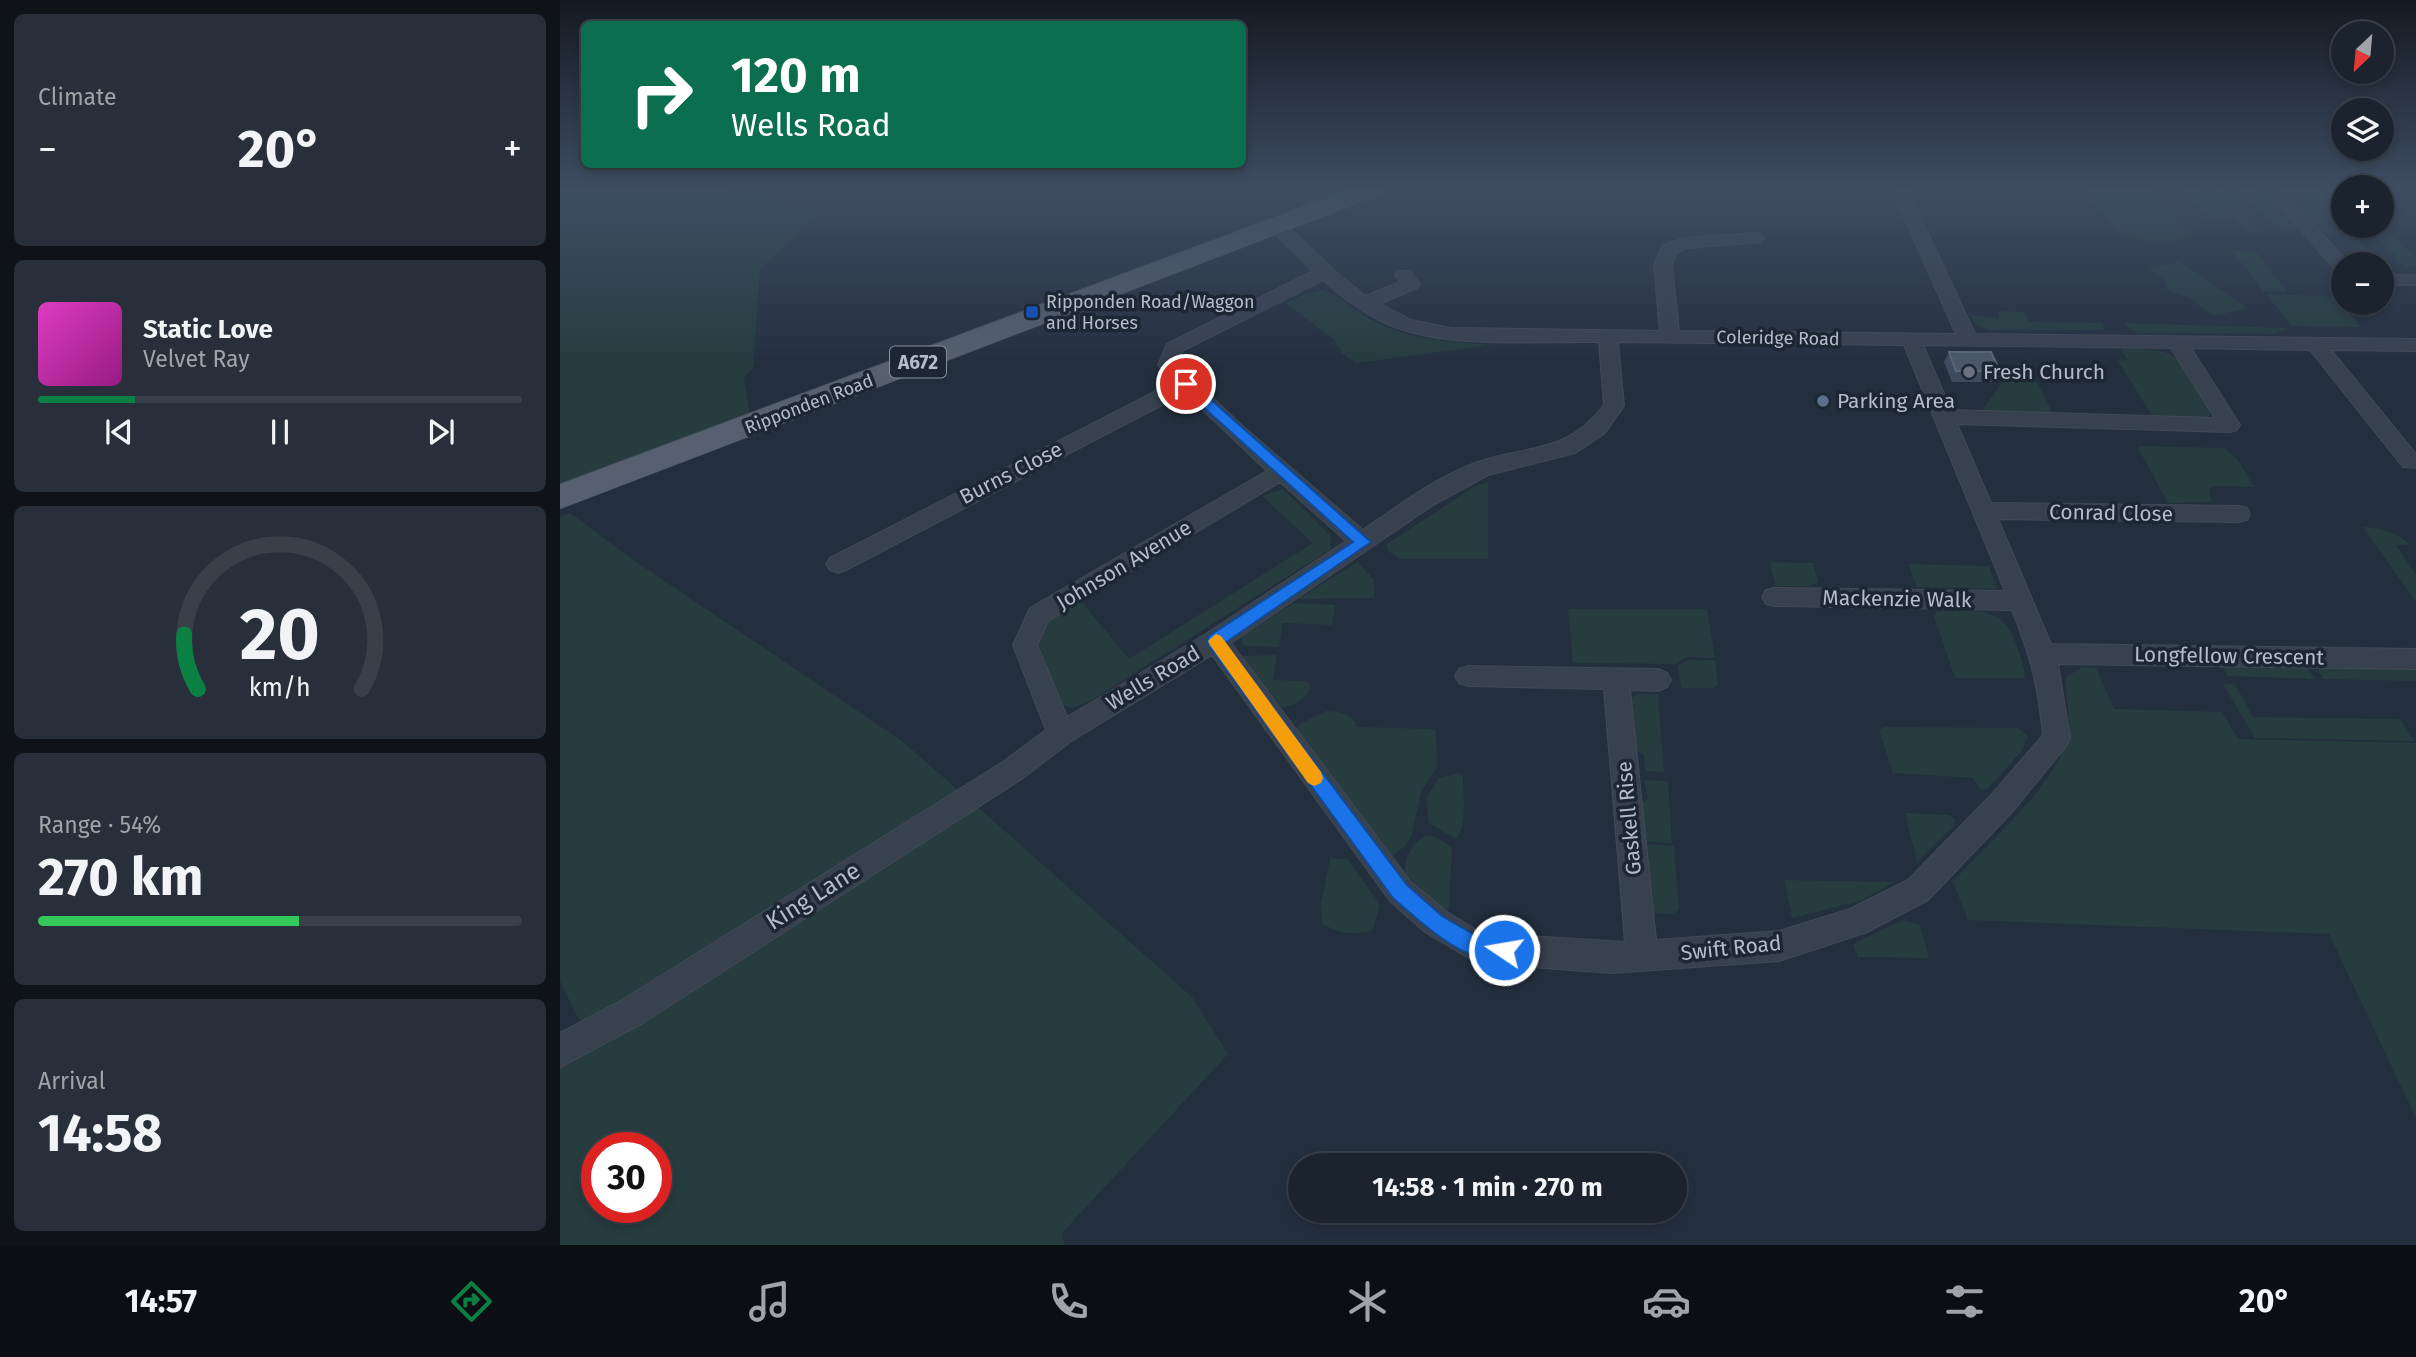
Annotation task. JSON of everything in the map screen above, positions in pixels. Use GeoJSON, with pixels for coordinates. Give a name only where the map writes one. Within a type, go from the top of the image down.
{"type":"FeatureCollection","features":[{"type":"Feature","properties":{"kind":"main road","name":"Ripponden Road"},"geometry":{"type":"LineString","coordinates":[[560,498],[1215,248]]}},
{"type":"Feature","properties":{"kind":"street","name":"Coleridge Road"},"geometry":{"type":"LineString","coordinates":[[1300,248],[1325,272],[1366,303],[1398,322],[1450,334],[2416,345]]}},
{"type":"Feature","properties":{"kind":"street"},"geometry":{"type":"LineString","coordinates":[[1670,337],[1663,266],[1668,250],[1672,248]]}},
{"type":"Feature","properties":{"kind":"street"},"geometry":{"type":"LineString","coordinates":[[1927,248],[1968,339]]}},
{"type":"Feature","properties":{"kind":"street"},"geometry":{"type":"LineString","coordinates":[[1325,272],[1174,348],[1168,365],[1363,542]]}},
{"type":"Feature","properties":{"kind":"street"},"geometry":{"type":"LineString","coordinates":[[1366,303],[1411,284],[1404,275]]}},
{"type":"Feature","properties":{"kind":"street"},"geometry":{"type":"LineString","coordinates":[[2394,280],[2416,280]]}},
{"type":"Feature","properties":{"kind":"street","name":"Wells Road"},"geometry":{"type":"LineString","coordinates":[[1061,734],[1215,641],[1425,499],[1481,469],[1568,448],[1597,429],[1614,406],[1608,336]]}},
{"type":"Feature","properties":{"kind":"street","name":"Swift Road"},"geometry":{"type":"LineString","coordinates":[[1215,641],[1400,891],[1436,922],[1477,948],[1583,957],[1642,956],[1779,946],[1856,922],[1918,890],[2003,802],[2057,738],[2050,681],[2043,654],[1911,340]]}},
{"type":"Feature","properties":{"kind":"street"},"geometry":{"type":"LineString","coordinates":[[1943,417],[2231,425],[2177,342]]}},
{"type":"Feature","properties":{"kind":"street"},"geometry":{"type":"LineString","coordinates":[[2316,344],[2411,462]]}},
{"type":"Feature","properties":{"kind":"street","name":"Burns Close"},"geometry":{"type":"LineString","coordinates":[[838,564],[1186,384]]}},
{"type":"Feature","properties":{"kind":"street","name":"Johnson Avenue"},"geometry":{"type":"LineString","coordinates":[[1061,734],[1025,645],[1039,615],[1283,471]]}},
{"type":"Feature","properties":{"kind":"street","name":"Conrad Close"},"geometry":{"type":"LineString","coordinates":[[1984,511],[2239,514]]}},
{"type":"Feature","properties":{"kind":"street","name":"Mackenzie Walk"},"geometry":{"type":"LineString","coordinates":[[1774,597],[2021,601]]}},
{"type":"Feature","properties":{"kind":"street","name":"Longfellow Crescent"},"geometry":{"type":"LineString","coordinates":[[2043,654],[2416,659]]}},
{"type":"Feature","properties":{"kind":"street"},"geometry":{"type":"LineString","coordinates":[[1468,676],[1658,680]]}},
{"type":"Feature","properties":{"kind":"street","name":"Gaskell Rise"},"geometry":{"type":"LineString","coordinates":[[1616,680],[1642,956]]}},
{"type":"Feature","properties":{"kind":"street","name":"King Lane"},"geometry":{"type":"LineString","coordinates":[[560,1051],[630,1013],[1013,770],[1061,734]]}},
{"type":"Feature","properties":{"kind":"green space"},"geometry":{"type":"Polygon","coordinates":[[[560,248],[782,248],[760,269],[753,368],[744,378],[750,417],[560,491],[560,248]]]}},
{"type":"Feature","properties":{"kind":"green space"},"geometry":{"type":"Polygon","coordinates":[[[2354,248],[2366,248],[2370,252],[2357,252],[2354,248]]]}},
{"type":"Feature","properties":{"kind":"green space"},"geometry":{"type":"Polygon","coordinates":[[[2384,248],[2406,248],[2416,258],[2416,266],[2405,267],[2398,262],[2394,252],[2384,248]]]}},
{"type":"Feature","properties":{"kind":"green space"},"geometry":{"type":"Polygon","coordinates":[[[2232,251],[2255,251],[2288,292],[2264,292],[2232,251]]]}},
{"type":"Feature","properties":{"kind":"green space"},"geometry":{"type":"Polygon","coordinates":[[[2179,261],[2247,308],[2214,316],[2189,298],[2168,290],[2164,279],[2148,269],[2179,261]]]}},
{"type":"Feature","properties":{"kind":"green space"},"geometry":{"type":"Polygon","coordinates":[[[1322,290],[1372,320],[1401,332],[1431,339],[1493,345],[1356,363],[1340,352],[1342,350],[1335,344],[1337,342],[1286,303],[1322,290]]]}},
{"type":"Feature","properties":{"kind":"green space"},"geometry":{"type":"Polygon","coordinates":[[[2266,294],[2331,297],[2331,315],[2351,315],[2361,327],[2292,326],[2266,294]]]}},
{"type":"Feature","properties":{"kind":"green space"},"geometry":{"type":"Polygon","coordinates":[[[1998,311],[2023,312],[2029,322],[2103,323],[2104,330],[1988,330],[1977,325],[1969,315],[1999,318],[1998,311]]]}},
{"type":"Feature","properties":{"kind":"green space"},"geometry":{"type":"Polygon","coordinates":[[[2124,323],[2289,328],[2274,334],[2138,333],[2130,330],[2124,323]]]}},
{"type":"Feature","properties":{"kind":"green space"},"geometry":{"type":"Polygon","coordinates":[[[2120,349],[2156,351],[2176,358],[2191,374],[2211,404],[2209,417],[2153,417],[2118,361],[2128,360],[2120,349]]]}},
{"type":"Feature","properties":{"kind":"green space"},"geometry":{"type":"Polygon","coordinates":[[[2025,359],[2052,412],[2070,413],[2066,418],[1978,416],[2015,365],[2025,359]]]}},
{"type":"Feature","properties":{"kind":"green space"},"geometry":{"type":"Polygon","coordinates":[[[2137,446],[2224,448],[2238,460],[2254,487],[2213,486],[2209,490],[2212,502],[2168,503],[2137,446]]]}},
{"type":"Feature","properties":{"kind":"green space"},"geometry":{"type":"Polygon","coordinates":[[[1488,482],[1488,559],[1400,559],[1388,551],[1387,544],[1474,487],[1488,482]]]}},
{"type":"Feature","properties":{"kind":"green space"},"geometry":{"type":"Polygon","coordinates":[[[1283,489],[1330,535],[1331,549],[1090,701],[1071,708],[1063,705],[1038,650],[1040,633],[1050,620],[1079,599],[1129,659],[1313,543],[1262,496],[1283,489]]]}},
{"type":"Feature","properties":{"kind":"green space"},"geometry":{"type":"Polygon","coordinates":[[[570,513],[629,557],[902,741],[960,792],[584,1030],[560,981],[560,517],[570,513]]]}},
{"type":"Feature","properties":{"kind":"green space"},"geometry":{"type":"Polygon","coordinates":[[[2363,527],[2388,532],[2410,545],[2396,545],[2416,575],[2416,602],[2363,527]]]}},
{"type":"Feature","properties":{"kind":"green space"},"geometry":{"type":"Polygon","coordinates":[[[1358,562],[1374,580],[1374,598],[1298,599],[1358,562]]]}},
{"type":"Feature","properties":{"kind":"green space"},"geometry":{"type":"Polygon","coordinates":[[[1770,562],[1813,563],[1818,582],[1810,586],[1775,586],[1770,562]]]}},
{"type":"Feature","properties":{"kind":"green space"},"geometry":{"type":"Polygon","coordinates":[[[1908,564],[1989,566],[1997,589],[1917,587],[1908,564]]]}},
{"type":"Feature","properties":{"kind":"green space"},"geometry":{"type":"Polygon","coordinates":[[[1293,603],[1335,605],[1332,625],[1283,623],[1279,647],[1246,646],[1242,643],[1242,637],[1293,603]]]}},
{"type":"Feature","properties":{"kind":"green space"},"geometry":{"type":"Polygon","coordinates":[[[1568,609],[1707,609],[1715,658],[1687,657],[1676,664],[1573,663],[1568,609]]]}},
{"type":"Feature","properties":{"kind":"green space"},"geometry":{"type":"Polygon","coordinates":[[[1937,611],[1975,611],[1995,616],[2011,632],[2025,678],[1955,678],[1934,616],[1937,611]]]}},
{"type":"Feature","properties":{"kind":"green space"},"geometry":{"type":"Polygon","coordinates":[[[1277,655],[1273,680],[1307,681],[1311,687],[1299,701],[1282,708],[1241,660],[1243,656],[1277,655]]]}},
{"type":"Feature","properties":{"kind":"green space"},"geometry":{"type":"Polygon","coordinates":[[[1689,660],[1715,660],[1718,685],[1713,688],[1681,688],[1678,666],[1689,660]]]}},
{"type":"Feature","properties":{"kind":"green space"},"geometry":{"type":"Polygon","coordinates":[[[2220,664],[2307,667],[2315,679],[2228,676],[2220,664]]]}},
{"type":"Feature","properties":{"kind":"green space"},"geometry":{"type":"Polygon","coordinates":[[[2316,666],[2416,667],[2416,681],[2323,679],[2316,666]]]}},
{"type":"Feature","properties":{"kind":"green space"},"geometry":{"type":"Polygon","coordinates":[[[2083,667],[2096,668],[2114,709],[2222,712],[2238,739],[2416,743],[2416,1118],[2329,934],[1968,920],[1953,882],[2019,813],[2050,774],[2067,737],[2066,677],[2083,667]]]}},
{"type":"Feature","properties":{"kind":"green space"},"geometry":{"type":"Polygon","coordinates":[[[2223,684],[2235,684],[2253,717],[2400,719],[2414,741],[2255,738],[2223,684]]]}},
{"type":"Feature","properties":{"kind":"green space"},"geometry":{"type":"Polygon","coordinates":[[[1636,694],[1658,694],[1664,772],[1645,771],[1644,755],[1636,749],[1631,700],[1636,694]]]}},
{"type":"Feature","properties":{"kind":"green space"},"geometry":{"type":"Polygon","coordinates":[[[1326,711],[1345,714],[1352,718],[1357,727],[1435,729],[1438,765],[1421,792],[1412,834],[1406,845],[1391,857],[1291,734],[1300,724],[1326,711]]]}},
{"type":"Feature","properties":{"kind":"green space"},"geometry":{"type":"Polygon","coordinates":[[[1884,727],[2018,728],[2028,736],[2021,752],[1988,788],[1981,790],[1973,778],[1893,773],[1879,730],[1884,727]]]}},
{"type":"Feature","properties":{"kind":"green space"},"geometry":{"type":"Polygon","coordinates":[[[1458,773],[1463,775],[1464,808],[1462,826],[1456,839],[1429,823],[1426,799],[1438,779],[1458,773]]]}},
{"type":"Feature","properties":{"kind":"green space"},"geometry":{"type":"Polygon","coordinates":[[[1644,780],[1668,781],[1672,843],[1644,841],[1641,805],[1648,798],[1644,780]]]}},
{"type":"Feature","properties":{"kind":"green space"},"geometry":{"type":"Polygon","coordinates":[[[972,802],[1192,997],[1228,1054],[1061,1234],[1065,1245],[560,1245],[560,1065],[972,802]]]}},
{"type":"Feature","properties":{"kind":"green space"},"geometry":{"type":"Polygon","coordinates":[[[1905,813],[1949,815],[1955,820],[1954,826],[1917,862],[1905,813]]]}},
{"type":"Feature","properties":{"kind":"green space"},"geometry":{"type":"Polygon","coordinates":[[[1426,835],[1452,847],[1449,909],[1433,905],[1420,887],[1405,874],[1410,852],[1426,835]]]}},
{"type":"Feature","properties":{"kind":"green space"},"geometry":{"type":"Polygon","coordinates":[[[1643,844],[1674,846],[1679,909],[1672,914],[1648,913],[1643,844]]]}},
{"type":"Feature","properties":{"kind":"green space"},"geometry":{"type":"Polygon","coordinates":[[[1330,858],[1347,859],[1377,900],[1380,906],[1372,931],[1346,933],[1322,923],[1321,905],[1330,858]]]}},
{"type":"Feature","properties":{"kind":"green space"},"geometry":{"type":"Polygon","coordinates":[[[1784,880],[1895,882],[1860,901],[1792,918],[1784,880]]]}},
{"type":"Feature","properties":{"kind":"green space"},"geometry":{"type":"Polygon","coordinates":[[[1903,920],[1920,925],[1929,958],[1858,957],[1853,944],[1903,920]]]}},
{"type":"Feature","properties":{"kind":"building"},"geometry":{"type":"Polygon","coordinates":[[[1949,352],[1991,352],[2000,371],[1956,371],[1949,352]]]}},
{"type":"Feature","properties":{"kind":"slow traffic"},"geometry":{"type":"LineString","coordinates":[[1216,641],[1314,778]]}},
{"type":"Feature","properties":{"kind":"place","name":"Ripponden Road/Waggon and Horses"},"geometry":{"type":"Point","coordinates":[1032,312]}},
{"type":"Feature","properties":{"kind":"place","name":"Fresh Church"},"geometry":{"type":"Point","coordinates":[1969,372]}},
{"type":"Feature","properties":{"kind":"place","name":"Parking Area"},"geometry":{"type":"Point","coordinates":[1823,401]}},
{"type":"Feature","properties":{"kind":"route"},"geometry":{"type":"LineString","coordinates":[[1186,384],[1363,542],[1215,641],[1275,726],[1400,891],[1416,908],[1477,948],[1504,950]]}}]}
